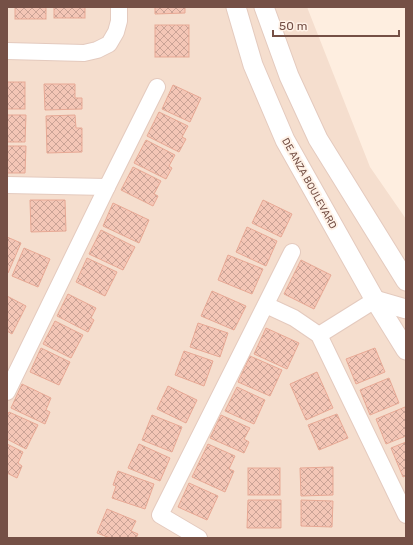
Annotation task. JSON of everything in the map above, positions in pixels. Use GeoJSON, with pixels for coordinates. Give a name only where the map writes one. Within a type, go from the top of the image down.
{"type":"FeatureCollection","features":[{"type":"Feature","properties":{"kind":"street"},"geometry":{"type":"LineString","coordinates":[[7,51],[84,53],[97,50],[109,44],[116,32],[119,21],[119,7]]}},
{"type":"Feature","properties":{"kind":"street","name":"DE ANZA BOULEVARD"},"geometry":{"type":"LineString","coordinates":[[236,7],[253,65],[285,140],[375,300],[406,350]]}},
{"type":"Feature","properties":{"kind":"street"},"geometry":{"type":"LineString","coordinates":[[264,7],[289,76],[318,139],[406,281]]}},
{"type":"Feature","properties":{"kind":"street"},"geometry":{"type":"LineString","coordinates":[[7,392],[157,87]]}},
{"type":"Feature","properties":{"kind":"street"},"geometry":{"type":"LineString","coordinates":[[7,185],[107,187]]}},
{"type":"Feature","properties":{"kind":"street"},"geometry":{"type":"LineString","coordinates":[[199,538],[160,516],[292,252]]}},
{"type":"Feature","properties":{"kind":"street"},"geometry":{"type":"LineString","coordinates":[[319,336],[375,300],[406,309]]}},
{"type":"Feature","properties":{"kind":"street"},"geometry":{"type":"LineString","coordinates":[[266,305],[294,318],[319,336],[406,515]]}},
{"type":"Feature","properties":{"kind":"shaded area"},"geometry":{"type":"Polygon","coordinates":[[[7,7],[307,7],[370,167],[406,219],[406,538],[7,538],[7,7]]]}},
{"type":"Feature","properties":{"kind":"building"},"geometry":{"type":"Polygon","coordinates":[[[15,7],[46,7],[46,19],[15,19],[15,7]]]}},
{"type":"Feature","properties":{"kind":"building"},"geometry":{"type":"Polygon","coordinates":[[[54,7],[85,7],[85,18],[54,18],[54,7]]]}},
{"type":"Feature","properties":{"kind":"building"},"geometry":{"type":"Polygon","coordinates":[[[155,7],[185,7],[185,13],[155,14],[155,7]]]}},
{"type":"Feature","properties":{"kind":"building"},"geometry":{"type":"Polygon","coordinates":[[[155,25],[189,25],[189,57],[155,57],[155,25]]]}},
{"type":"Feature","properties":{"kind":"building"},"geometry":{"type":"Polygon","coordinates":[[[7,82],[25,82],[25,109],[7,109],[7,82]]]}},
{"type":"Feature","properties":{"kind":"building"},"geometry":{"type":"Polygon","coordinates":[[[44,84],[75,84],[75,98],[82,98],[82,109],[45,110],[44,84]]]}},
{"type":"Feature","properties":{"kind":"building"},"geometry":{"type":"Polygon","coordinates":[[[173,85],[201,98],[190,122],[162,109],[173,85]]]}},
{"type":"Feature","properties":{"kind":"building"},"geometry":{"type":"Polygon","coordinates":[[[159,112],[188,126],[182,137],[186,139],[179,152],[147,136],[159,112]]]}},
{"type":"Feature","properties":{"kind":"building"},"geometry":{"type":"Polygon","coordinates":[[[7,115],[26,115],[25,142],[7,142],[7,115]]]}},
{"type":"Feature","properties":{"kind":"building"},"geometry":{"type":"Polygon","coordinates":[[[75,115],[76,128],[82,128],[82,152],[47,153],[46,116],[75,115]]]}},
{"type":"Feature","properties":{"kind":"building"},"geometry":{"type":"Polygon","coordinates":[[[146,140],[175,155],[169,166],[172,168],[166,179],[134,163],[146,140]]]}},
{"type":"Feature","properties":{"kind":"building"},"geometry":{"type":"Polygon","coordinates":[[[7,146],[26,146],[25,173],[7,173],[7,146]]]}},
{"type":"Feature","properties":{"kind":"building"},"geometry":{"type":"Polygon","coordinates":[[[133,167],[161,181],[154,194],[158,196],[153,206],[121,190],[133,167]]]}},
{"type":"Feature","properties":{"kind":"building"},"geometry":{"type":"Polygon","coordinates":[[[30,200],[65,200],[66,231],[31,232],[30,200]]]}},
{"type":"Feature","properties":{"kind":"building"},"geometry":{"type":"Polygon","coordinates":[[[263,200],[292,214],[281,237],[252,223],[263,200]]]}},
{"type":"Feature","properties":{"kind":"building"},"geometry":{"type":"Polygon","coordinates":[[[113,203],[149,220],[139,243],[103,226],[113,203]]]}},
{"type":"Feature","properties":{"kind":"building"},"geometry":{"type":"Polygon","coordinates":[[[247,227],[277,241],[266,266],[236,252],[247,227]]]}},
{"type":"Feature","properties":{"kind":"building"},"geometry":{"type":"Polygon","coordinates":[[[101,230],[135,247],[123,270],[89,254],[101,230]]]}},
{"type":"Feature","properties":{"kind":"building"},"geometry":{"type":"Polygon","coordinates":[[[7,237],[21,243],[8,273],[7,272],[7,237]]]}},
{"type":"Feature","properties":{"kind":"building"},"geometry":{"type":"Polygon","coordinates":[[[24,248],[50,259],[38,287],[12,276],[24,248]]]}},
{"type":"Feature","properties":{"kind":"building"},"geometry":{"type":"Polygon","coordinates":[[[228,255],[263,269],[252,294],[218,280],[228,255]]]}},
{"type":"Feature","properties":{"kind":"building"},"geometry":{"type":"Polygon","coordinates":[[[87,258],[117,272],[105,296],[76,282],[87,258]]]}},
{"type":"Feature","properties":{"kind":"building"},"geometry":{"type":"Polygon","coordinates":[[[301,260],[331,275],[314,309],[284,294],[301,260]]]}},
{"type":"Feature","properties":{"kind":"building"},"geometry":{"type":"Polygon","coordinates":[[[212,291],[246,306],[234,330],[201,316],[212,291]]]}},
{"type":"Feature","properties":{"kind":"building"},"geometry":{"type":"Polygon","coordinates":[[[68,294],[96,308],[91,318],[94,320],[88,332],[57,316],[68,294]]]}},
{"type":"Feature","properties":{"kind":"building"},"geometry":{"type":"Polygon","coordinates":[[[7,296],[26,306],[12,334],[7,331],[7,296]]]}},
{"type":"Feature","properties":{"kind":"building"},"geometry":{"type":"Polygon","coordinates":[[[55,321],[83,335],[71,358],[43,344],[55,321]]]}},
{"type":"Feature","properties":{"kind":"building"},"geometry":{"type":"Polygon","coordinates":[[[198,323],[228,333],[220,357],[190,347],[198,323]]]}},
{"type":"Feature","properties":{"kind":"building"},"geometry":{"type":"Polygon","coordinates":[[[266,328],[299,343],[287,369],[254,354],[266,328]]]}},
{"type":"Feature","properties":{"kind":"building"},"geometry":{"type":"Polygon","coordinates":[[[41,348],[70,362],[59,385],[30,372],[41,348]]]}},
{"type":"Feature","properties":{"kind":"building"},"geometry":{"type":"Polygon","coordinates":[[[375,348],[385,372],[356,384],[346,359],[375,348]]]}},
{"type":"Feature","properties":{"kind":"building"},"geometry":{"type":"Polygon","coordinates":[[[184,351],[213,361],[204,386],[175,375],[184,351]]]}},
{"type":"Feature","properties":{"kind":"building"},"geometry":{"type":"Polygon","coordinates":[[[250,356],[282,370],[270,396],[238,382],[250,356]]]}},
{"type":"Feature","properties":{"kind":"building"},"geometry":{"type":"Polygon","coordinates":[[[317,372],[333,408],[306,420],[290,384],[317,372]]]}},
{"type":"Feature","properties":{"kind":"building"},"geometry":{"type":"Polygon","coordinates":[[[389,378],[399,403],[370,415],[360,390],[389,378]]]}},
{"type":"Feature","properties":{"kind":"building"},"geometry":{"type":"Polygon","coordinates":[[[22,384],[51,398],[46,410],[50,412],[45,424],[11,408],[22,384]]]}},
{"type":"Feature","properties":{"kind":"building"},"geometry":{"type":"Polygon","coordinates":[[[168,386],[197,400],[186,423],[157,409],[168,386]]]}},
{"type":"Feature","properties":{"kind":"building"},"geometry":{"type":"Polygon","coordinates":[[[237,387],[265,400],[254,424],[225,411],[237,387]]]}},
{"type":"Feature","properties":{"kind":"building"},"geometry":{"type":"Polygon","coordinates":[[[405,407],[406,436],[386,444],[376,419],[405,407]]]}},
{"type":"Feature","properties":{"kind":"building"},"geometry":{"type":"Polygon","coordinates":[[[9,412],[38,425],[26,449],[7,439],[7,416],[9,412]]]}},
{"type":"Feature","properties":{"kind":"building"},"geometry":{"type":"Polygon","coordinates":[[[337,414],[348,438],[319,450],[308,425],[337,414]]]}},
{"type":"Feature","properties":{"kind":"building"},"geometry":{"type":"Polygon","coordinates":[[[152,415],[182,427],[172,452],[142,440],[152,415]]]}},
{"type":"Feature","properties":{"kind":"building"},"geometry":{"type":"Polygon","coordinates":[[[221,415],[250,428],[244,439],[249,442],[244,453],[210,438],[221,415]]]}},
{"type":"Feature","properties":{"kind":"building"},"geometry":{"type":"Polygon","coordinates":[[[406,442],[406,476],[403,477],[391,448],[406,442]]]}},
{"type":"Feature","properties":{"kind":"building"},"geometry":{"type":"Polygon","coordinates":[[[7,444],[23,452],[18,463],[22,466],[17,478],[7,473],[7,444]]]}},
{"type":"Feature","properties":{"kind":"building"},"geometry":{"type":"Polygon","coordinates":[[[139,444],[170,458],[160,481],[128,468],[139,444]]]}},
{"type":"Feature","properties":{"kind":"building"},"geometry":{"type":"Polygon","coordinates":[[[208,444],[235,456],[229,469],[234,471],[225,492],[192,477],[208,444]]]}},
{"type":"Feature","properties":{"kind":"building"},"geometry":{"type":"Polygon","coordinates":[[[333,467],[333,495],[301,496],[300,468],[333,467]]]}},
{"type":"Feature","properties":{"kind":"building"},"geometry":{"type":"Polygon","coordinates":[[[248,468],[280,468],[280,495],[248,495],[248,468]]]}},
{"type":"Feature","properties":{"kind":"building"},"geometry":{"type":"Polygon","coordinates":[[[118,471],[154,484],[145,509],[112,498],[116,486],[113,485],[118,471]]]}},
{"type":"Feature","properties":{"kind":"building"},"geometry":{"type":"Polygon","coordinates":[[[189,483],[218,496],[207,520],[178,507],[189,483]]]}},
{"type":"Feature","properties":{"kind":"building"},"geometry":{"type":"Polygon","coordinates":[[[248,500],[281,500],[281,528],[247,528],[248,500]]]}},
{"type":"Feature","properties":{"kind":"building"},"geometry":{"type":"Polygon","coordinates":[[[301,500],[333,501],[332,527],[301,526],[301,500]]]}},
{"type":"Feature","properties":{"kind":"building"},"geometry":{"type":"Polygon","coordinates":[[[107,509],[136,521],[131,531],[138,534],[136,538],[110,538],[97,533],[107,509]]]}}]}
